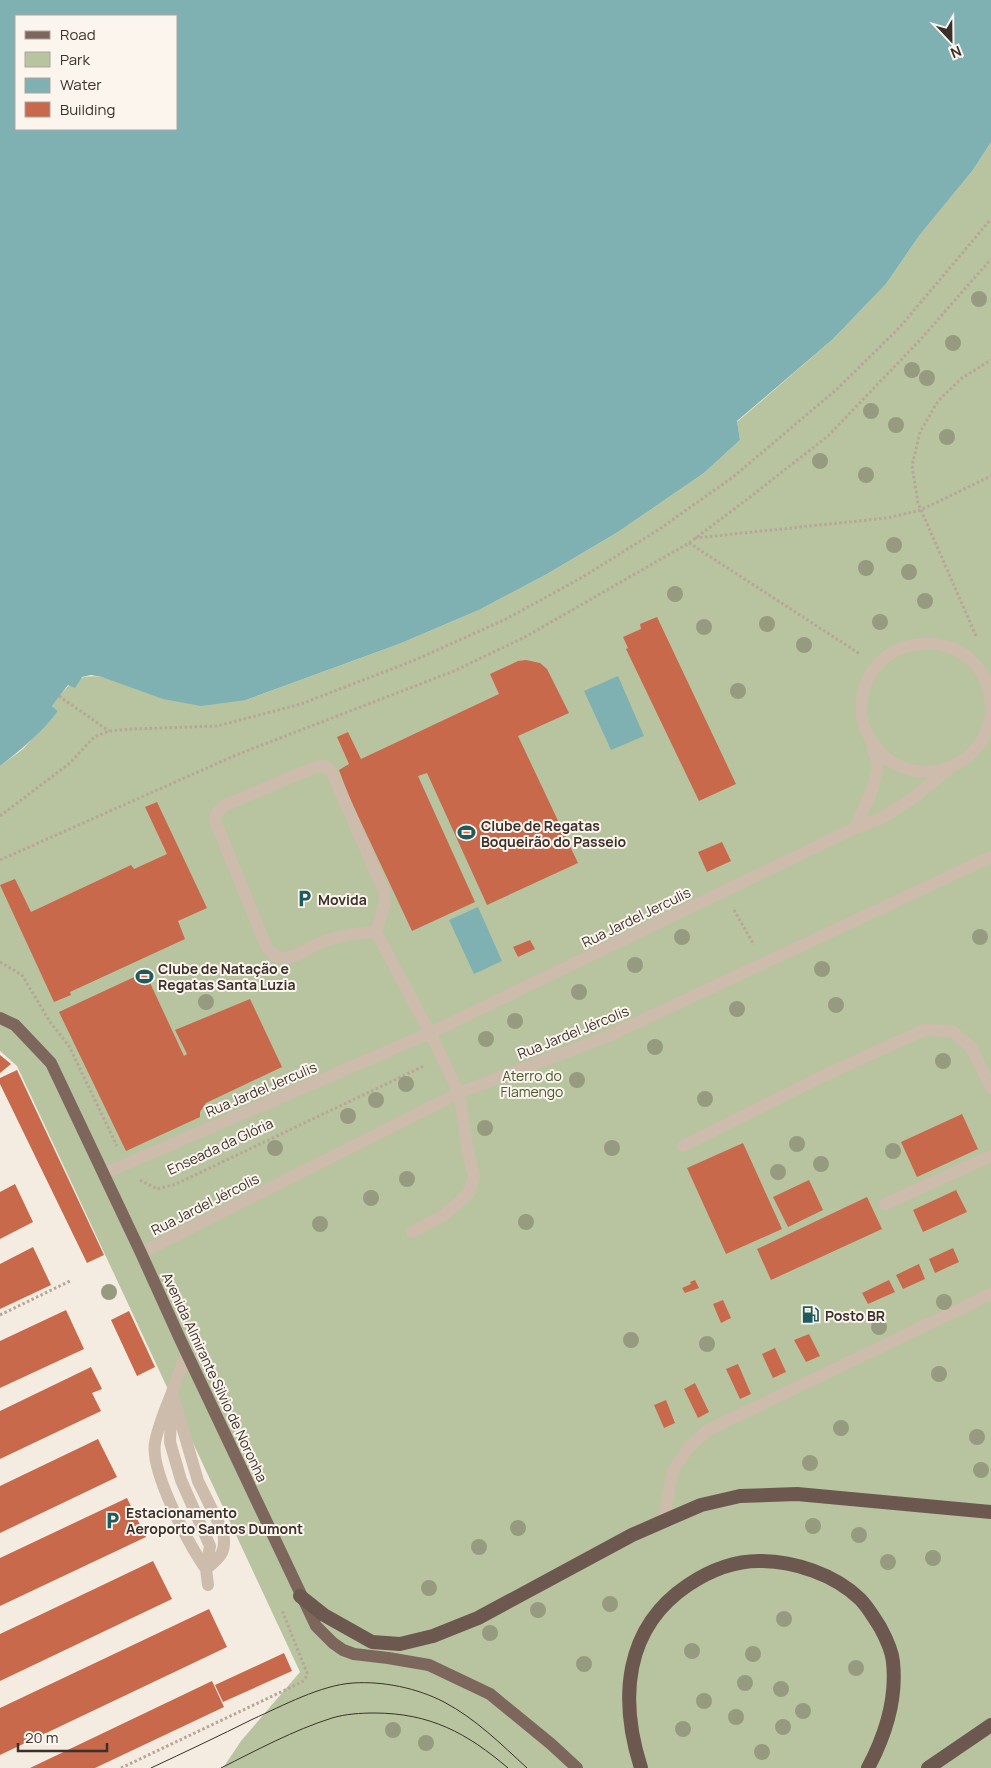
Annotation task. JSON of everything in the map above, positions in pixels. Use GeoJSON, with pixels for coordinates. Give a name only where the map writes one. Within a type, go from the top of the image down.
{"type":"FeatureCollection","features":[{"type":"Feature","properties":{"kind":"highway"},"geometry":{"type":"LineString","coordinates":[[300,1596],[324,1615],[372,1642],[400,1644],[433,1636],[478,1618],[632,1535],[664,1521],[701,1505],[740,1496],[796,1494],[991,1512]]}},
{"type":"Feature","properties":{"kind":"highway"},"geometry":{"type":"LineString","coordinates":[[641,1768],[632,1729],[628,1693],[634,1658],[641,1637],[652,1617],[669,1599],[698,1578],[737,1563],[758,1561],[779,1562],[799,1566],[831,1579],[860,1599],[886,1638],[893,1660],[891,1706],[878,1750],[868,1768]]}},
{"type":"Feature","properties":{"kind":"highway"},"geometry":{"type":"LineString","coordinates":[[928,1768],[991,1725]]}},
{"type":"Feature","properties":{"kind":"main road","name":"Avenida Almirante Silvio de Noronha"},"geometry":{"type":"LineString","coordinates":[[0,1018],[15,1025],[51,1063],[141,1253],[186,1354],[316,1626],[343,1650],[354,1654],[429,1665],[490,1694],[577,1768]]}},
{"type":"Feature","properties":{"kind":"lane"},"geometry":{"type":"LineString","coordinates":[[855,828],[874,786],[877,761],[862,717],[862,699],[867,681],[877,665],[894,652],[913,644],[934,643],[955,649],[972,661],[984,678],[991,697],[991,709]]}},
{"type":"Feature","properties":{"kind":"lane"},"geometry":{"type":"LineString","coordinates":[[868,735],[878,751],[893,764],[912,771],[931,772],[950,768],[966,759],[978,747],[987,731],[991,715]]}},
{"type":"Feature","properties":{"kind":"lane"},"geometry":{"type":"LineString","coordinates":[[376,932],[345,935],[322,942],[292,957],[282,958],[275,956],[267,948],[215,821],[216,814],[226,805],[316,767],[325,766],[332,772],[383,889],[385,903],[376,932],[430,1033],[459,1093],[468,1152],[474,1176],[469,1193],[444,1215],[412,1232]]}},
{"type":"Feature","properties":{"kind":"lane","name":"Rua Jardel Jerculis"},"geometry":{"type":"LineString","coordinates":[[103,1174],[430,1033],[855,828],[882,818],[910,800],[950,768]]}},
{"type":"Feature","properties":{"kind":"lane","name":"Rua Jardel Jércolis"},"geometry":{"type":"LineString","coordinates":[[141,1253],[459,1093],[606,1037],[991,857]]}},
{"type":"Feature","properties":{"kind":"lane"},"geometry":{"type":"LineString","coordinates":[[683,1146],[819,1078],[924,1030],[952,1031],[971,1047],[991,1088]]}},
{"type":"Feature","properties":{"kind":"lane"},"geometry":{"type":"LineString","coordinates":[[885,1204],[991,1156]]}},
{"type":"Feature","properties":{"kind":"lane"},"geometry":{"type":"LineString","coordinates":[[664,1521],[672,1473],[688,1448],[708,1430],[991,1294]]}},
{"type":"Feature","properties":{"kind":"lane"},"geometry":{"type":"LineString","coordinates":[[186,1354],[155,1443],[154,1454],[160,1477],[182,1528],[194,1552],[206,1569],[208,1585]]}},
{"type":"Feature","properties":{"kind":"lane"},"geometry":{"type":"LineString","coordinates":[[172,1392],[198,1481],[223,1532],[225,1542],[223,1551],[217,1560],[206,1569]]}},
{"type":"Feature","properties":{"kind":"path"},"geometry":{"type":"LineString","coordinates":[[0,816],[70,763],[94,737],[109,731],[217,726],[301,704],[414,660],[506,619],[581,578],[658,530],[733,477],[830,394],[899,328],[991,219]]}},
{"type":"Feature","properties":{"kind":"path"},"geometry":{"type":"LineString","coordinates":[[0,860],[236,755],[454,671],[525,637],[688,543],[828,436],[920,340],[991,259]]}},
{"type":"Feature","properties":{"kind":"path"},"geometry":{"type":"LineString","coordinates":[[976,637],[921,510],[912,466],[920,432],[938,401],[962,378],[991,360]]}},
{"type":"Feature","properties":{"kind":"path"},"geometry":{"type":"LineString","coordinates":[[694,538],[887,518],[921,510],[991,476]]}},
{"type":"Feature","properties":{"kind":"path"},"geometry":{"type":"LineString","coordinates":[[688,543],[877,665]]}},
{"type":"Feature","properties":{"kind":"path"},"geometry":{"type":"LineString","coordinates":[[60,696],[109,731]]}},
{"type":"Feature","properties":{"kind":"path"},"geometry":{"type":"LineString","coordinates":[[724,892],[764,963]]}},
{"type":"Feature","properties":{"kind":"path","name":"Enseada da Glória"},"geometry":{"type":"LineString","coordinates":[[0,962],[22,975],[50,1022],[70,1046],[126,1164],[141,1183],[158,1189],[176,1184],[441,1058]]}},
{"type":"Feature","properties":{"kind":"path"},"geometry":{"type":"LineString","coordinates":[[0,1315],[72,1280]]}},
{"type":"Feature","properties":{"kind":"path"},"geometry":{"type":"LineString","coordinates":[[121,1768],[302,1682],[307,1673],[281,1608],[300,1596]]}},
{"type":"Feature","properties":{"kind":"green space","name":"Aterro do Flamengo"},"geometry":{"type":"Polygon","coordinates":[[[991,142],[991,1768],[223,1768],[241,1741],[300,1672],[17,1066],[0,1051],[0,766],[23,749],[58,711],[52,706],[67,687],[78,679],[92,676],[102,677],[246,700],[399,644],[479,610],[547,574],[618,532],[704,473],[740,440],[737,422],[833,339],[886,284],[919,236],[973,170],[991,142]]]}},
{"type":"Feature","properties":{"kind":"water"},"geometry":{"type":"Polygon","coordinates":[[[0,0],[991,0],[991,142],[973,170],[919,236],[886,284],[833,339],[737,421],[740,440],[704,473],[618,532],[547,574],[479,610],[399,644],[246,700],[201,706],[163,699],[102,677],[91,675],[82,677],[75,688],[68,685],[52,706],[58,711],[24,747],[0,766],[0,0]]]}},
{"type":"Feature","properties":{"kind":"water"},"geometry":{"type":"Polygon","coordinates":[[[618,676],[644,736],[611,750],[584,691],[618,676]]]}},
{"type":"Feature","properties":{"kind":"water"},"geometry":{"type":"Polygon","coordinates":[[[478,907],[502,961],[474,974],[449,920],[478,907]]]}},
{"type":"Feature","properties":{"kind":"building"},"geometry":{"type":"Polygon","coordinates":[[[657,617],[736,784],[699,801],[626,649],[628,648],[623,637],[641,629],[640,624],[657,617]]]}},
{"type":"Feature","properties":{"kind":"building","name":"Clube de Regatas Boqueirão do Passeio"},"geometry":{"type":"Polygon","coordinates":[[[526,660],[540,663],[547,669],[569,713],[518,736],[578,863],[487,905],[427,773],[418,776],[475,902],[412,931],[350,799],[339,770],[349,764],[337,737],[348,732],[361,759],[499,694],[490,674],[518,661],[526,660]]]}},
{"type":"Feature","properties":{"kind":"building"},"geometry":{"type":"Polygon","coordinates":[[[157,802],[207,908],[178,921],[185,939],[70,992],[71,995],[54,1002],[0,885],[15,879],[31,912],[131,865],[134,869],[167,854],[145,807],[157,802]]]}},
{"type":"Feature","properties":{"kind":"building"},"geometry":{"type":"Polygon","coordinates":[[[722,842],[731,861],[707,872],[698,852],[722,842]]]}},
{"type":"Feature","properties":{"kind":"building"},"geometry":{"type":"Polygon","coordinates":[[[530,940],[535,949],[518,957],[513,947],[530,940]]]}},
{"type":"Feature","properties":{"kind":"building"},"geometry":{"type":"Polygon","coordinates":[[[145,972],[184,1056],[187,1054],[175,1030],[250,999],[282,1067],[206,1103],[200,1112],[200,1117],[126,1151],[59,1012],[145,972]]]}},
{"type":"Feature","properties":{"kind":"building"},"geometry":{"type":"Polygon","coordinates":[[[0,1055],[11,1064],[0,1073],[0,1055]]]}},
{"type":"Feature","properties":{"kind":"building"},"geometry":{"type":"Polygon","coordinates":[[[17,1070],[104,1255],[87,1263],[0,1084],[0,1078],[17,1070]]]}},
{"type":"Feature","properties":{"kind":"building"},"geometry":{"type":"Polygon","coordinates":[[[962,1114],[978,1149],[917,1177],[901,1142],[962,1114]]]}},
{"type":"Feature","properties":{"kind":"building"},"geometry":{"type":"Polygon","coordinates":[[[743,1143],[782,1229],[726,1254],[687,1168],[743,1143]]]}},
{"type":"Feature","properties":{"kind":"building"},"geometry":{"type":"Polygon","coordinates":[[[809,1180],[823,1210],[788,1227],[773,1197],[809,1180]]]}},
{"type":"Feature","properties":{"kind":"building"},"geometry":{"type":"Polygon","coordinates":[[[15,1184],[33,1222],[0,1239],[0,1192],[15,1184]]]}},
{"type":"Feature","properties":{"kind":"building"},"geometry":{"type":"Polygon","coordinates":[[[956,1190],[967,1212],[923,1232],[913,1210],[956,1190]]]}},
{"type":"Feature","properties":{"kind":"building"},"geometry":{"type":"Polygon","coordinates":[[[867,1197],[882,1229],[771,1280],[757,1249],[867,1197]]]}},
{"type":"Feature","properties":{"kind":"building"},"geometry":{"type":"Polygon","coordinates":[[[33,1247],[51,1285],[0,1309],[0,1264],[33,1247]]]}},
{"type":"Feature","properties":{"kind":"building"},"geometry":{"type":"Polygon","coordinates":[[[953,1248],[959,1262],[935,1273],[929,1259],[953,1248]]]}},
{"type":"Feature","properties":{"kind":"building"},"geometry":{"type":"Polygon","coordinates":[[[919,1264],[925,1279],[903,1289],[896,1275],[919,1264]]]}},
{"type":"Feature","properties":{"kind":"building"},"geometry":{"type":"Polygon","coordinates":[[[695,1280],[699,1288],[685,1293],[682,1288],[695,1280]]]}},
{"type":"Feature","properties":{"kind":"building"},"geometry":{"type":"Polygon","coordinates":[[[889,1280],[895,1292],[868,1304],[862,1293],[889,1280]]]}},
{"type":"Feature","properties":{"kind":"building"},"geometry":{"type":"Polygon","coordinates":[[[723,1300],[731,1318],[721,1323],[713,1304],[723,1300]]]}},
{"type":"Feature","properties":{"kind":"building"},"geometry":{"type":"Polygon","coordinates":[[[66,1310],[84,1349],[0,1388],[0,1341],[66,1310]]]}},
{"type":"Feature","properties":{"kind":"building"},"geometry":{"type":"Polygon","coordinates":[[[129,1311],[155,1367],[137,1376],[111,1320],[129,1311]]]}},
{"type":"Feature","properties":{"kind":"building"},"geometry":{"type":"Polygon","coordinates":[[[809,1334],[820,1356],[806,1362],[794,1340],[809,1334]]]}},
{"type":"Feature","properties":{"kind":"building"},"geometry":{"type":"Polygon","coordinates":[[[775,1348],[786,1372],[773,1378],[762,1354],[775,1348]]]}},
{"type":"Feature","properties":{"kind":"building"},"geometry":{"type":"Polygon","coordinates":[[[738,1364],[751,1394],[740,1399],[726,1369],[738,1364]]]}},
{"type":"Feature","properties":{"kind":"building"},"geometry":{"type":"Polygon","coordinates":[[[91,1367],[102,1389],[92,1393],[101,1411],[0,1459],[0,1411],[91,1367]]]}},
{"type":"Feature","properties":{"kind":"building"},"geometry":{"type":"Polygon","coordinates":[[[695,1383],[709,1412],[698,1418],[684,1389],[695,1383]]]}},
{"type":"Feature","properties":{"kind":"building"},"geometry":{"type":"Polygon","coordinates":[[[666,1400],[675,1423],[664,1428],[654,1405],[666,1400]]]}},
{"type":"Feature","properties":{"kind":"building"},"geometry":{"type":"Polygon","coordinates":[[[98,1439],[117,1477],[0,1533],[0,1486],[98,1439]]]}},
{"type":"Feature","properties":{"kind":"building"},"geometry":{"type":"Polygon","coordinates":[[[127,1498],[146,1537],[0,1606],[0,1558],[127,1498]]]}},
{"type":"Feature","properties":{"kind":"building"},"geometry":{"type":"Polygon","coordinates":[[[153,1561],[172,1599],[0,1681],[0,1634],[153,1561]]]}},
{"type":"Feature","properties":{"kind":"building"},"geometry":{"type":"Polygon","coordinates":[[[209,1609],[227,1647],[0,1755],[0,1708],[209,1609]]]}},
{"type":"Feature","properties":{"kind":"building"},"geometry":{"type":"Polygon","coordinates":[[[284,1653],[292,1671],[223,1702],[215,1685],[284,1653]]]}},
{"type":"Feature","properties":{"kind":"building"},"geometry":{"type":"Polygon","coordinates":[[[212,1681],[224,1707],[95,1768],[30,1768],[212,1681]]]}},
{"type":"Feature","properties":{"kind":"tram line"},"geometry":{"type":"LineString","coordinates":[[151,1768],[302,1697],[328,1688],[353,1683],[400,1686],[434,1697],[456,1709],[477,1724],[527,1768]]}},
{"type":"Feature","properties":{"kind":"tram line"},"geometry":{"type":"LineString","coordinates":[[221,1768],[304,1728],[332,1718],[374,1713],[413,1717],[447,1727],[478,1745],[508,1768]]}},
{"type":"Feature","properties":{"kind":"place","name":"Clube de Regatas Boqueirão do Passeio"},"geometry":{"type":"Point","coordinates":[467,833]}},
{"type":"Feature","properties":{"kind":"place","name":"Movida"},"geometry":{"type":"Point","coordinates":[304,899]}},
{"type":"Feature","properties":{"kind":"place","name":"Clube de Natação e Regatas Santa Luzia"},"geometry":{"type":"Point","coordinates":[144,976]}},
{"type":"Feature","properties":{"kind":"place","name":"Posto BR"},"geometry":{"type":"Point","coordinates":[811,1315]}},
{"type":"Feature","properties":{"kind":"place","name":"Estacionamento Aeroporto Santos Dumont"},"geometry":{"type":"Point","coordinates":[112,1520]}}]}
